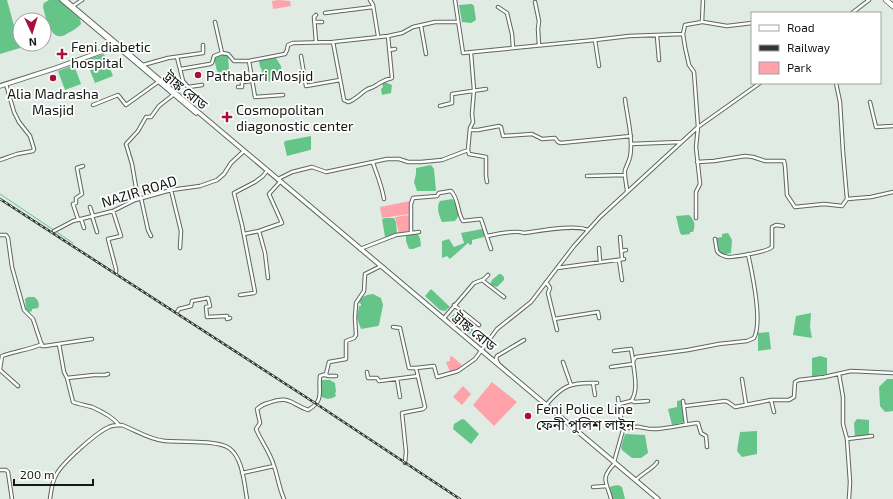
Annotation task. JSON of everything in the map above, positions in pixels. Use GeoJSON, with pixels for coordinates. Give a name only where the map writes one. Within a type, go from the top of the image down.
{"type":"FeatureCollection","features":[{"type":"Feature","properties":{"kind":"highway"},"geometry":{"type":"LineString","coordinates":[[886,0],[893,6]]}},
{"type":"Feature","properties":{"kind":"main road","name":"ট্রাঙ্ক রোড"},"geometry":{"type":"LineString","coordinates":[[62,0],[167,86],[658,499]]}},
{"type":"Feature","properties":{"kind":"main road","name":"ট্রাঙ্ক রোড"},"geometry":{"type":"LineString","coordinates":[[66,0],[173,95],[243,151],[266,172],[278,180]]}},
{"type":"Feature","properties":{"kind":"main road"},"geometry":{"type":"LineString","coordinates":[[0,86],[118,46]]}},
{"type":"Feature","properties":{"kind":"street"},"geometry":{"type":"LineString","coordinates":[[73,6],[82,0]]}},
{"type":"Feature","properties":{"kind":"street"},"geometry":{"type":"LineString","coordinates":[[370,0],[373,7],[378,36]]}},
{"type":"Feature","properties":{"kind":"street"},"geometry":{"type":"LineString","coordinates":[[455,0],[462,52],[471,53],[629,36],[684,34]]}},
{"type":"Feature","properties":{"kind":"street"},"geometry":{"type":"LineString","coordinates":[[703,22],[704,0]]}},
{"type":"Feature","properties":{"kind":"street"},"geometry":{"type":"LineString","coordinates":[[853,12],[868,0]]}},
{"type":"Feature","properties":{"kind":"street"},"geometry":{"type":"LineString","coordinates":[[535,2],[539,21],[539,45]]}},
{"type":"Feature","properties":{"kind":"street"},"geometry":{"type":"LineString","coordinates":[[325,13],[373,7]]}},
{"type":"Feature","properties":{"kind":"street"},"geometry":{"type":"LineString","coordinates":[[498,7],[507,13],[512,34],[513,48]]}},
{"type":"Feature","properties":{"kind":"street"},"geometry":{"type":"LineString","coordinates":[[316,16],[314,17],[316,42]]}},
{"type":"Feature","properties":{"kind":"street"},"geometry":{"type":"LineString","coordinates":[[215,22],[222,53]]}},
{"type":"Feature","properties":{"kind":"street"},"geometry":{"type":"LineString","coordinates":[[315,22],[322,22]]}},
{"type":"Feature","properties":{"kind":"street"},"geometry":{"type":"LineString","coordinates":[[181,69],[210,64],[212,63],[214,56],[222,53],[228,54],[234,61],[248,61],[285,54],[288,44],[333,42],[388,36],[402,33],[413,27],[435,22],[458,22]]}},
{"type":"Feature","properties":{"kind":"street"},"geometry":{"type":"LineString","coordinates":[[696,218],[696,191],[700,184],[696,147],[698,127],[694,72],[689,64],[684,34],[685,25],[703,22],[727,26],[751,23]]}},
{"type":"Feature","properties":{"kind":"street"},"geometry":{"type":"LineString","coordinates":[[421,26],[426,54]]}},
{"type":"Feature","properties":{"kind":"street"},"geometry":{"type":"LineString","coordinates":[[333,42],[344,100],[348,102],[381,81],[391,78],[388,36]]}},
{"type":"Feature","properties":{"kind":"street"},"geometry":{"type":"LineString","coordinates":[[657,36],[659,60]]}},
{"type":"Feature","properties":{"kind":"street"},"geometry":{"type":"LineString","coordinates":[[595,40],[599,66]]}},
{"type":"Feature","properties":{"kind":"street"},"geometry":{"type":"LineString","coordinates":[[143,66],[153,62],[204,53],[203,45]]}},
{"type":"Feature","properties":{"kind":"street"},"geometry":{"type":"LineString","coordinates":[[389,50],[395,48]]}},
{"type":"Feature","properties":{"kind":"street"},"geometry":{"type":"LineString","coordinates":[[471,53],[474,90],[472,114],[473,122],[470,130],[468,150],[470,154],[486,157],[487,182]]}},
{"type":"Feature","properties":{"kind":"street"},"geometry":{"type":"LineString","coordinates":[[301,56],[306,86],[340,80]]}},
{"type":"Feature","properties":{"kind":"street"},"geometry":{"type":"LineString","coordinates":[[177,57],[183,81],[188,87],[202,85]]}},
{"type":"Feature","properties":{"kind":"street"},"geometry":{"type":"LineString","coordinates":[[248,61],[255,97],[284,95]]}},
{"type":"Feature","properties":{"kind":"street"},"geometry":{"type":"LineString","coordinates":[[167,86],[183,81]]}},
{"type":"Feature","properties":{"kind":"street"},"geometry":{"type":"LineString","coordinates":[[238,87],[242,87],[242,82],[252,81]]}},
{"type":"Feature","properties":{"kind":"street"},"geometry":{"type":"LineString","coordinates":[[93,105],[118,96],[126,105],[158,82]]}},
{"type":"Feature","properties":{"kind":"street"},"geometry":{"type":"LineString","coordinates":[[0,160],[17,154],[33,151],[34,149],[30,136],[19,122],[14,112],[6,84]]}},
{"type":"Feature","properties":{"kind":"street"},"geometry":{"type":"LineString","coordinates":[[393,327],[400,328],[409,368],[434,366],[436,376],[438,377],[464,368],[482,351],[497,328],[531,302],[588,230],[627,192],[698,127],[759,84]]}},
{"type":"Feature","properties":{"kind":"street"},"geometry":{"type":"LineString","coordinates":[[697,162],[745,156],[765,161],[784,161],[786,166],[787,195],[795,207],[824,204],[839,206],[844,204],[847,199],[840,102],[836,84]]}},
{"type":"Feature","properties":{"kind":"street"},"geometry":{"type":"LineString","coordinates":[[440,106],[452,103],[452,94],[486,88]]}},
{"type":"Feature","properties":{"kind":"street"},"geometry":{"type":"LineString","coordinates":[[151,236],[148,230],[126,144],[138,131],[146,117],[151,117],[159,106],[173,95]]}},
{"type":"Feature","properties":{"kind":"street"},"geometry":{"type":"LineString","coordinates":[[624,99],[631,136],[631,156],[625,175],[627,192]]}},
{"type":"Feature","properties":{"kind":"street"},"geometry":{"type":"LineString","coordinates":[[870,102],[874,124],[876,126],[893,126]]}},
{"type":"Feature","properties":{"kind":"street"},"geometry":{"type":"LineString","coordinates":[[470,130],[499,126],[503,136],[532,134],[537,138],[542,139],[556,138],[558,142],[561,143],[631,136]]}},
{"type":"Feature","properties":{"kind":"street"},"geometry":{"type":"LineString","coordinates":[[631,144],[681,142]]}},
{"type":"Feature","properties":{"kind":"street"},"geometry":{"type":"LineString","coordinates":[[244,234],[259,231],[282,223],[270,194],[278,180],[292,172],[312,167],[326,172],[399,158],[414,163],[442,160],[468,150]]}},
{"type":"Feature","properties":{"kind":"street","name":"NAZIR ROAD"},"geometry":{"type":"LineString","coordinates":[[54,231],[66,223],[113,211],[140,198],[170,190],[200,186],[221,178],[231,163],[243,151]]}},
{"type":"Feature","properties":{"kind":"street"},"geometry":{"type":"LineString","coordinates":[[373,163],[381,184],[384,199]]}},
{"type":"Feature","properties":{"kind":"street"},"geometry":{"type":"LineString","coordinates":[[83,166],[77,168],[82,194],[76,198],[76,203],[73,204],[78,219],[81,219],[84,228]]}},
{"type":"Feature","properties":{"kind":"street"},"geometry":{"type":"LineString","coordinates":[[240,295],[255,292],[244,234],[234,193],[255,182],[266,172]]}},
{"type":"Feature","properties":{"kind":"street"},"geometry":{"type":"LineString","coordinates":[[587,176],[625,175]]}},
{"type":"Feature","properties":{"kind":"street"},"geometry":{"type":"LineString","coordinates":[[170,190],[181,230],[180,248]]}},
{"type":"Feature","properties":{"kind":"street"},"geometry":{"type":"LineString","coordinates":[[411,232],[412,200],[418,197],[437,196],[439,193],[451,192],[456,198],[462,219],[467,221],[481,219],[491,249]]}},
{"type":"Feature","properties":{"kind":"street"},"geometry":{"type":"LineString","coordinates":[[847,199],[871,197],[893,192]]}},
{"type":"Feature","properties":{"kind":"street"},"geometry":{"type":"LineString","coordinates":[[90,207],[98,232]]}},
{"type":"Feature","properties":{"kind":"street"},"geometry":{"type":"LineString","coordinates":[[113,211],[121,236],[108,239],[116,272]]}},
{"type":"Feature","properties":{"kind":"street"},"geometry":{"type":"LineString","coordinates":[[715,239],[716,251],[720,255],[729,257],[748,254],[771,249],[772,227],[776,225],[783,226]]}},
{"type":"Feature","properties":{"kind":"street"},"geometry":{"type":"LineString","coordinates":[[487,236],[504,233],[524,233],[570,228],[584,228],[588,230]]}},
{"type":"Feature","properties":{"kind":"street"},"geometry":{"type":"LineString","coordinates":[[259,231],[265,253],[268,278]]}},
{"type":"Feature","properties":{"kind":"street"},"geometry":{"type":"LineString","coordinates":[[360,249],[396,235],[419,232]]}},
{"type":"Feature","properties":{"kind":"street"},"geometry":{"type":"LineString","coordinates":[[0,236],[6,235],[8,238],[12,267],[24,310],[31,315],[42,344]]}},
{"type":"Feature","properties":{"kind":"street"},"geometry":{"type":"LineString","coordinates":[[620,237],[622,280]]}},
{"type":"Feature","properties":{"kind":"street"},"geometry":{"type":"LineString","coordinates":[[599,248],[600,262]]}},
{"type":"Feature","properties":{"kind":"street"},"geometry":{"type":"LineString","coordinates":[[621,251],[626,250]]}},
{"type":"Feature","properties":{"kind":"street"},"geometry":{"type":"LineString","coordinates":[[633,363],[636,357],[688,350],[754,338],[757,325],[756,305],[754,281],[748,254]]}},
{"type":"Feature","properties":{"kind":"street"},"geometry":{"type":"LineString","coordinates":[[557,268],[621,259]]}},
{"type":"Feature","properties":{"kind":"street"},"geometry":{"type":"LineString","coordinates":[[284,499],[279,488],[274,466],[256,429],[260,423],[257,409],[262,405],[281,399],[288,400],[309,410],[321,395],[319,378],[327,371],[329,362],[346,359],[346,341],[355,337],[357,332],[355,311],[358,299],[364,291],[365,274],[381,266]]}},
{"type":"Feature","properties":{"kind":"street"},"geometry":{"type":"LineString","coordinates":[[443,319],[474,283],[478,280],[483,280],[488,275]]}},
{"type":"Feature","properties":{"kind":"street"},"geometry":{"type":"LineString","coordinates":[[483,280],[504,298]]}},
{"type":"Feature","properties":{"kind":"street"},"geometry":{"type":"LineString","coordinates":[[546,282],[550,288],[548,293],[557,330]]}},
{"type":"Feature","properties":{"kind":"street"},"geometry":{"type":"LineString","coordinates":[[177,312],[178,309],[191,306],[192,301],[208,298],[210,306],[206,307],[207,317],[227,316],[227,319],[230,318]]}},
{"type":"Feature","properties":{"kind":"street"},"geometry":{"type":"LineString","coordinates":[[454,305],[479,325]]}},
{"type":"Feature","properties":{"kind":"street"},"geometry":{"type":"LineString","coordinates":[[554,319],[598,312],[599,318]]}},
{"type":"Feature","properties":{"kind":"street"},"geometry":{"type":"LineString","coordinates":[[18,386],[0,370],[2,356],[42,344],[44,346],[92,339]]}},
{"type":"Feature","properties":{"kind":"street"},"geometry":{"type":"LineString","coordinates":[[498,365],[496,359],[497,356],[524,340]]}},
{"type":"Feature","properties":{"kind":"street"},"geometry":{"type":"LineString","coordinates":[[59,344],[64,372],[73,402],[102,412],[120,425],[164,441],[191,441],[217,444],[229,448],[236,457],[242,473],[247,499]]}},
{"type":"Feature","properties":{"kind":"street"},"geometry":{"type":"LineString","coordinates":[[614,350],[631,349],[635,389],[632,400]]}},
{"type":"Feature","properties":{"kind":"street"},"geometry":{"type":"LineString","coordinates":[[563,362],[570,385]]}},
{"type":"Feature","properties":{"kind":"street"},"geometry":{"type":"LineString","coordinates":[[611,367],[633,363]]}},
{"type":"Feature","properties":{"kind":"street"},"geometry":{"type":"LineString","coordinates":[[405,463],[406,452],[402,413],[423,409],[425,407],[416,368]]}},
{"type":"Feature","properties":{"kind":"street"},"geometry":{"type":"LineString","coordinates":[[684,406],[725,401],[735,407],[771,400],[789,400],[793,398],[795,382],[799,380],[824,377],[851,371],[893,373]]}},
{"type":"Feature","properties":{"kind":"street"},"geometry":{"type":"LineString","coordinates":[[366,372],[368,378],[377,378],[378,381],[418,376]]}},
{"type":"Feature","properties":{"kind":"street"},"geometry":{"type":"LineString","coordinates":[[67,378],[108,374]]}},
{"type":"Feature","properties":{"kind":"street"},"geometry":{"type":"LineString","coordinates":[[839,374],[843,396],[843,424],[847,439],[850,482],[849,499]]}},
{"type":"Feature","properties":{"kind":"street"},"geometry":{"type":"LineString","coordinates":[[324,375],[336,376]]}},
{"type":"Feature","properties":{"kind":"street"},"geometry":{"type":"LineString","coordinates":[[397,379],[400,397]]}},
{"type":"Feature","properties":{"kind":"street"},"geometry":{"type":"LineString","coordinates":[[742,379],[746,404]]}},
{"type":"Feature","properties":{"kind":"street"},"geometry":{"type":"LineString","coordinates":[[546,405],[556,394],[570,385],[578,383],[597,383]]}},
{"type":"Feature","properties":{"kind":"street"},"geometry":{"type":"LineString","coordinates":[[593,383],[595,396]]}},
{"type":"Feature","properties":{"kind":"street"},"geometry":{"type":"LineString","coordinates":[[611,499],[605,475],[615,462],[623,430],[618,398]]}},
{"type":"Feature","properties":{"kind":"street"},"geometry":{"type":"LineString","coordinates":[[619,404],[632,400],[634,402],[648,401]]}},
{"type":"Feature","properties":{"kind":"street"},"geometry":{"type":"LineString","coordinates":[[771,400],[774,412]]}},
{"type":"Feature","properties":{"kind":"street"},"geometry":{"type":"LineString","coordinates":[[683,401],[686,424]]}},
{"type":"Feature","properties":{"kind":"street"},"geometry":{"type":"LineString","coordinates":[[623,430],[635,426],[659,429],[699,423],[701,433],[706,436],[706,447]]}},
{"type":"Feature","properties":{"kind":"street"},"geometry":{"type":"LineString","coordinates":[[50,499],[53,482],[63,464],[108,427],[120,425]]}},
{"type":"Feature","properties":{"kind":"street"},"geometry":{"type":"LineString","coordinates":[[847,439],[872,436]]}},
{"type":"Feature","properties":{"kind":"street"},"geometry":{"type":"LineString","coordinates":[[636,480],[642,473],[655,466],[657,462]]}},
{"type":"Feature","properties":{"kind":"street"},"geometry":{"type":"LineString","coordinates":[[242,473],[274,466]]}},
{"type":"Feature","properties":{"kind":"street"},"geometry":{"type":"LineString","coordinates":[[0,470],[6,470],[8,472],[12,499]]}},
{"type":"Feature","properties":{"kind":"street"},"geometry":{"type":"LineString","coordinates":[[593,487],[607,486]]}},
{"type":"Feature","properties":{"kind":"green space"},"geometry":{"type":"Polygon","coordinates":[[[272,1],[290,1],[291,6],[273,9],[272,1]]]}},
{"type":"Feature","properties":{"kind":"green space"},"geometry":{"type":"Polygon","coordinates":[[[410,201],[410,214],[382,218],[380,207],[410,201]]]}},
{"type":"Feature","properties":{"kind":"green space"},"geometry":{"type":"Polygon","coordinates":[[[410,215],[409,231],[399,233],[395,217],[410,215]]]}},
{"type":"Feature","properties":{"kind":"green space"},"geometry":{"type":"Polygon","coordinates":[[[450,356],[462,365],[456,370],[450,372],[446,362],[450,361],[450,356]]]}},
{"type":"Feature","properties":{"kind":"green space"},"geometry":{"type":"Polygon","coordinates":[[[492,382],[517,402],[494,426],[473,405],[492,382]]]}},
{"type":"Feature","properties":{"kind":"green space"},"geometry":{"type":"Polygon","coordinates":[[[463,386],[471,394],[462,405],[453,397],[463,386]]]}},
{"type":"Feature","properties":{"kind":"green space"},"geometry":{"type":"Polygon","coordinates":[[[583,413],[594,423],[589,430],[577,420],[583,413]]]}},
{"type":"Feature","properties":{"kind":"shaded area"},"geometry":{"type":"Polygon","coordinates":[[[0,0],[7,0],[12,18],[12,50],[0,54],[0,0]]]}},
{"type":"Feature","properties":{"kind":"shaded area"},"geometry":{"type":"Polygon","coordinates":[[[49,0],[59,0],[80,19],[81,24],[63,36],[55,35],[52,32],[52,12],[44,12],[44,3],[49,0]]]}},
{"type":"Feature","properties":{"kind":"shaded area"},"geometry":{"type":"Polygon","coordinates":[[[472,4],[474,6],[476,20],[471,23],[462,22],[459,5],[472,4]]]}},
{"type":"Feature","properties":{"kind":"shaded area"},"geometry":{"type":"Polygon","coordinates":[[[104,54],[113,76],[95,83],[86,60],[104,54]]]}},
{"type":"Feature","properties":{"kind":"shaded area"},"geometry":{"type":"Polygon","coordinates":[[[225,54],[228,55],[229,70],[227,72],[219,73],[217,71],[214,59],[216,56],[225,54]]]}},
{"type":"Feature","properties":{"kind":"shaded area"},"geometry":{"type":"Polygon","coordinates":[[[276,58],[281,66],[282,77],[271,82],[264,80],[259,61],[276,58]]]}},
{"type":"Feature","properties":{"kind":"shaded area"},"geometry":{"type":"Polygon","coordinates":[[[74,65],[81,84],[65,90],[58,71],[74,65]]]}},
{"type":"Feature","properties":{"kind":"shaded area"},"geometry":{"type":"Polygon","coordinates":[[[385,82],[392,85],[391,93],[382,95],[382,83],[385,82]]]}},
{"type":"Feature","properties":{"kind":"shaded area"},"geometry":{"type":"Polygon","coordinates":[[[311,136],[310,150],[287,156],[284,143],[285,141],[311,136]]]}},
{"type":"Feature","properties":{"kind":"shaded area"},"geometry":{"type":"Polygon","coordinates":[[[431,165],[434,169],[436,191],[417,191],[414,182],[416,168],[431,165]]]}},
{"type":"Feature","properties":{"kind":"shaded area"},"geometry":{"type":"Polygon","coordinates":[[[452,199],[459,210],[457,218],[455,221],[442,222],[438,212],[439,203],[440,201],[452,199]]]}},
{"type":"Feature","properties":{"kind":"shaded area"},"geometry":{"type":"Polygon","coordinates":[[[689,215],[694,222],[693,232],[682,235],[680,233],[676,216],[689,215]]]}},
{"type":"Feature","properties":{"kind":"shaded area"},"geometry":{"type":"Polygon","coordinates":[[[394,218],[396,222],[397,234],[385,237],[382,219],[394,218]]]}},
{"type":"Feature","properties":{"kind":"shaded area"},"geometry":{"type":"Polygon","coordinates":[[[482,229],[485,232],[484,237],[472,240],[472,244],[470,245],[468,243],[450,259],[447,256],[442,258],[442,241],[449,239],[454,247],[464,243],[461,233],[482,229]]]}},
{"type":"Feature","properties":{"kind":"shaded area"},"geometry":{"type":"Polygon","coordinates":[[[417,233],[420,238],[421,246],[409,249],[406,241],[406,234],[417,233]]]}},
{"type":"Feature","properties":{"kind":"shaded area"},"geometry":{"type":"Polygon","coordinates":[[[728,233],[732,240],[731,253],[720,253],[717,251],[716,238],[722,237],[722,234],[728,233]]]}},
{"type":"Feature","properties":{"kind":"shaded area"},"geometry":{"type":"Polygon","coordinates":[[[499,274],[504,277],[504,280],[497,287],[490,285],[492,280],[499,274]]]}},
{"type":"Feature","properties":{"kind":"shaded area"},"geometry":{"type":"Polygon","coordinates":[[[431,289],[450,307],[445,311],[440,310],[425,296],[431,289]]]}},
{"type":"Feature","properties":{"kind":"shaded area"},"geometry":{"type":"Polygon","coordinates":[[[373,294],[381,298],[383,305],[379,325],[361,329],[357,318],[359,306],[361,306],[359,303],[364,296],[373,294]]]}},
{"type":"Feature","properties":{"kind":"shaded area"},"geometry":{"type":"Polygon","coordinates":[[[28,297],[34,297],[39,305],[38,308],[32,309],[32,311],[29,312],[26,309],[25,299],[28,297]]]}},
{"type":"Feature","properties":{"kind":"shaded area"},"geometry":{"type":"Polygon","coordinates":[[[811,313],[810,327],[812,338],[793,335],[796,316],[811,313]]]}},
{"type":"Feature","properties":{"kind":"shaded area"},"geometry":{"type":"Polygon","coordinates":[[[454,314],[475,331],[471,335],[450,318],[454,314]]]}},
{"type":"Feature","properties":{"kind":"shaded area"},"geometry":{"type":"Polygon","coordinates":[[[769,332],[771,349],[758,351],[758,333],[769,332]]]}},
{"type":"Feature","properties":{"kind":"shaded area"},"geometry":{"type":"Polygon","coordinates":[[[820,356],[827,358],[827,374],[812,377],[812,358],[820,356]]]}},
{"type":"Feature","properties":{"kind":"shaded area"},"geometry":{"type":"Polygon","coordinates":[[[887,379],[893,379],[893,411],[885,412],[880,406],[879,387],[887,379]]]}},
{"type":"Feature","properties":{"kind":"shaded area"},"geometry":{"type":"Polygon","coordinates":[[[321,380],[330,380],[335,383],[336,396],[328,399],[321,396],[321,380]]]}},
{"type":"Feature","properties":{"kind":"shaded area"},"geometry":{"type":"Polygon","coordinates":[[[682,400],[685,422],[672,425],[668,409],[677,407],[677,401],[682,400]]]}},
{"type":"Feature","properties":{"kind":"shaded area"},"geometry":{"type":"Polygon","coordinates":[[[462,419],[465,420],[479,434],[471,444],[453,429],[454,424],[462,419]]]}},
{"type":"Feature","properties":{"kind":"shaded area"},"geometry":{"type":"Polygon","coordinates":[[[857,419],[869,420],[869,435],[855,437],[854,423],[857,419]]]}},
{"type":"Feature","properties":{"kind":"shaded area"},"geometry":{"type":"Polygon","coordinates":[[[757,431],[757,454],[742,457],[737,451],[740,432],[757,431]]]}},
{"type":"Feature","properties":{"kind":"shaded area"},"geometry":{"type":"Polygon","coordinates":[[[625,434],[645,435],[648,453],[641,458],[632,458],[622,450],[621,447],[625,434]]]}},
{"type":"Feature","properties":{"kind":"shaded area"},"geometry":{"type":"Polygon","coordinates":[[[618,485],[622,487],[625,499],[612,499],[609,488],[618,485]]]}},
{"type":"Feature","properties":{"kind":"waterway"},"geometry":{"type":"LineString","coordinates":[[0,194],[73,243]]}},
{"type":"Feature","properties":{"kind":"railway"},"geometry":{"type":"LineString","coordinates":[[0,199],[315,403],[460,499]]}},
{"type":"Feature","properties":{"kind":"place","name":"Feni diabetic hospital"},"geometry":{"type":"Point","coordinates":[62,54]}},
{"type":"Feature","properties":{"kind":"place","name":"Pathabari Mosjid"},"geometry":{"type":"Point","coordinates":[198,75]}},
{"type":"Feature","properties":{"kind":"place","name":"Alia Madrasha Masjid"},"geometry":{"type":"Point","coordinates":[53,78]}},
{"type":"Feature","properties":{"kind":"place","name":"Cosmopolitan diagonostic center"},"geometry":{"type":"Point","coordinates":[227,117]}},
{"type":"Feature","properties":{"kind":"place","name":"Feni Police Line ফেনী পুলিশ লাইন"},"geometry":{"type":"Point","coordinates":[528,416]}}]}
